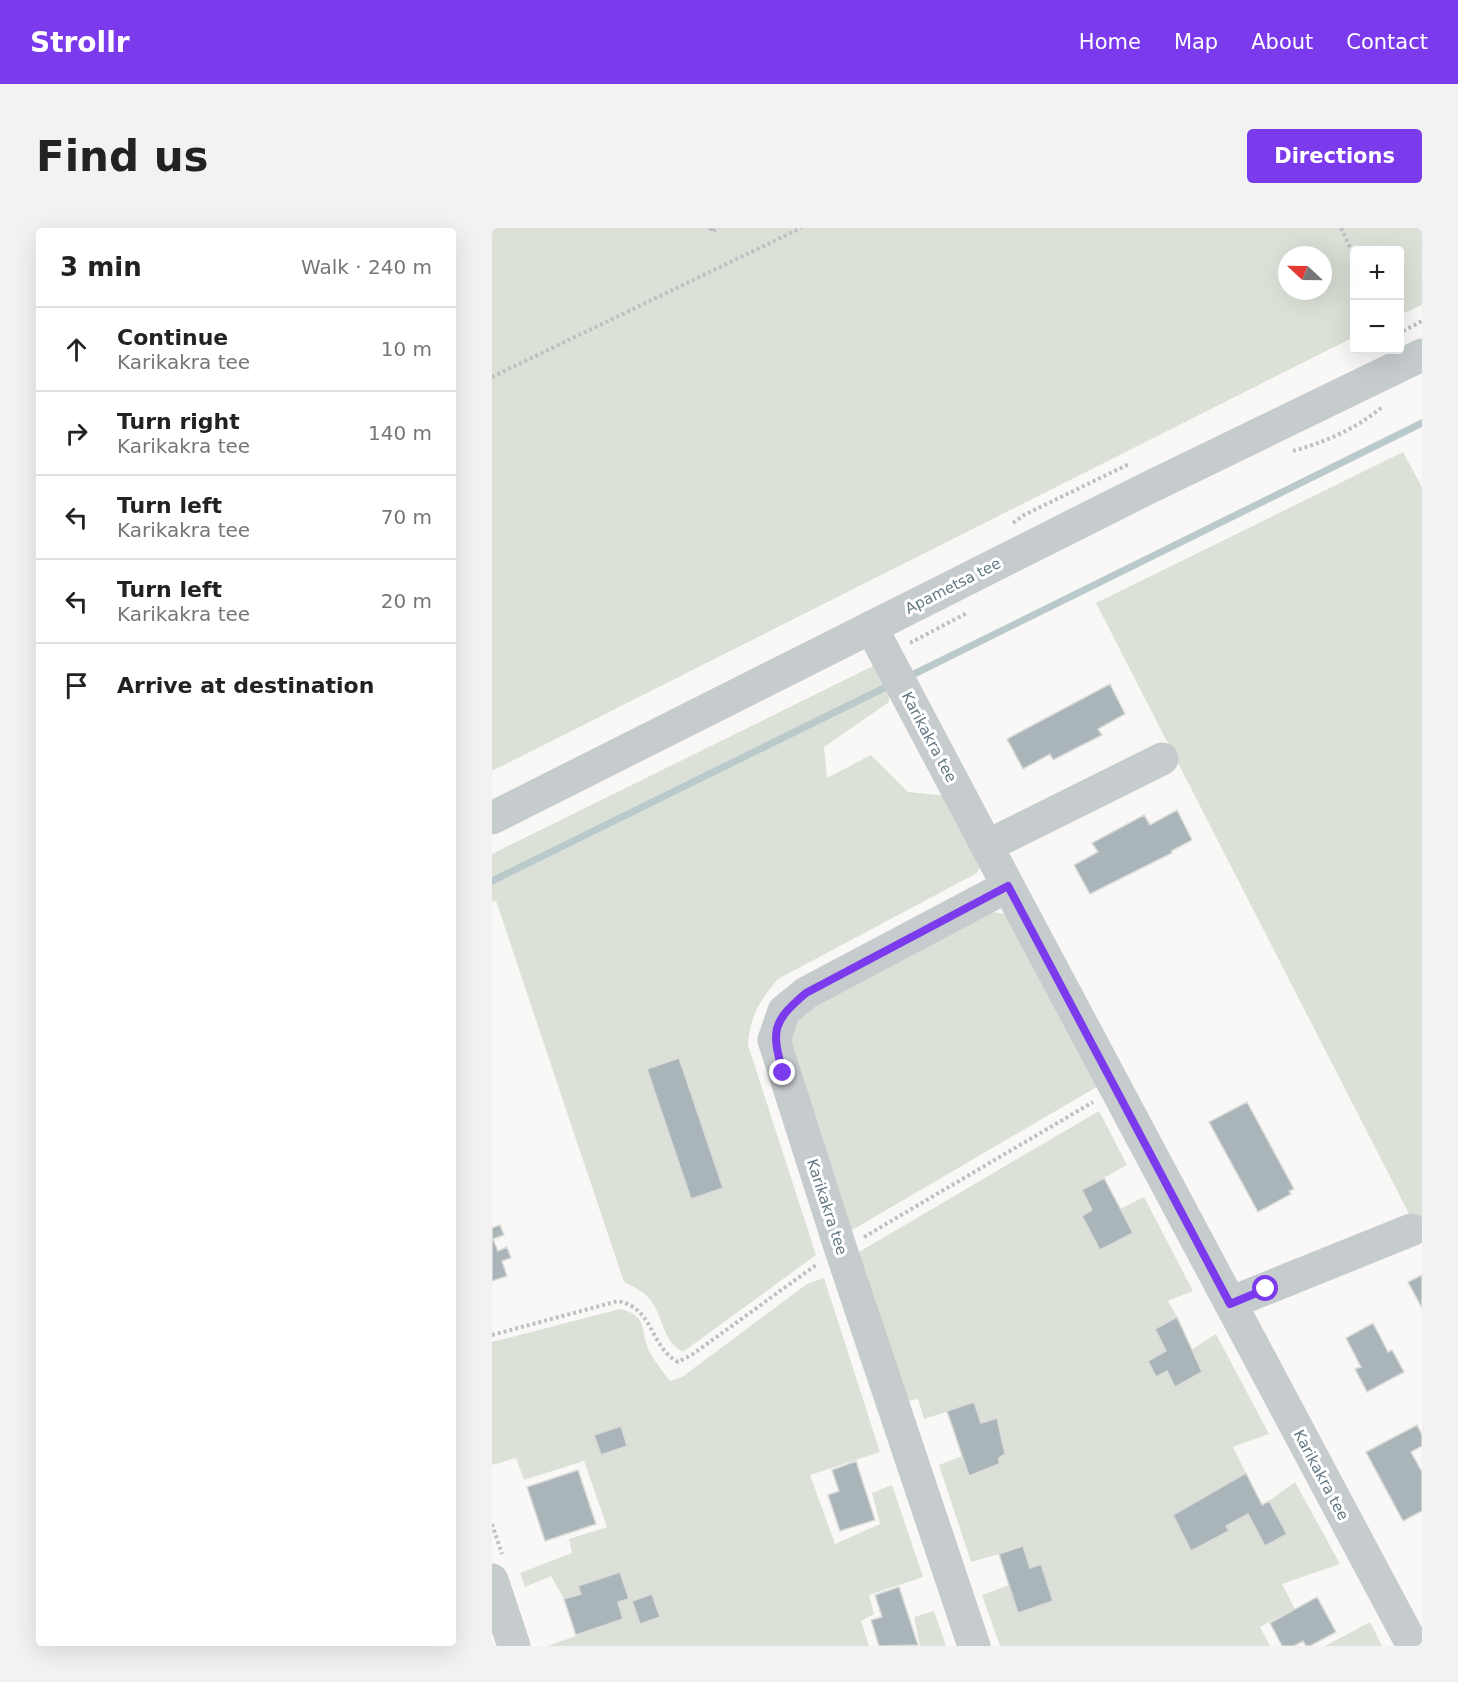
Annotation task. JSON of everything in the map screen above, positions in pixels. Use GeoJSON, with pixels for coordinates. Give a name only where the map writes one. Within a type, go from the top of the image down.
{"type":"FeatureCollection","features":[{"type":"Feature","properties":{"kind":"street","name":"Apametsa tee"},"geometry":{"type":"LineString","coordinates":[[492,818],[1148,488],[1412,349]]}},
{"type":"Feature","properties":{"kind":"street","name":"Karikakra tee"},"geometry":{"type":"LineString","coordinates":[[871,627],[1413,1646]]}},
{"type":"Feature","properties":{"kind":"street"},"geometry":{"type":"LineString","coordinates":[[987,846],[1162,759]]}},
{"type":"Feature","properties":{"kind":"street","name":"Karikakra tee"},"geometry":{"type":"LineString","coordinates":[[974,1646],[841,1250],[774,1040],[784,1011],[806,993],[1008,886]]}},
{"type":"Feature","properties":{"kind":"street"},"geometry":{"type":"LineString","coordinates":[[1230,1304],[1411,1230]]}},
{"type":"Feature","properties":{"kind":"street"},"geometry":{"type":"LineString","coordinates":[[492,1580],[514,1646]]}},
{"type":"Feature","properties":{"kind":"path"},"geometry":{"type":"LineString","coordinates":[[710,228],[712,231],[719,228]]}},
{"type":"Feature","properties":{"kind":"path"},"geometry":{"type":"LineString","coordinates":[[492,377],[801,228]]}},
{"type":"Feature","properties":{"kind":"path"},"geometry":{"type":"LineString","coordinates":[[1341,228],[1350,247]]}},
{"type":"Feature","properties":{"kind":"path"},"geometry":{"type":"LineString","coordinates":[[1412,349],[1422,321]]}},
{"type":"Feature","properties":{"kind":"shaded area"},"geometry":{"type":"Polygon","coordinates":[[[492,228],[1422,228],[1422,305],[1404,313],[1404,246],[1350,246],[1350,339],[492,771],[492,228]]]}},
{"type":"Feature","properties":{"kind":"shaded area"},"geometry":{"type":"Polygon","coordinates":[[[1403,452],[1422,487],[1422,1239],[1096,603],[1403,452]]]}},
{"type":"Feature","properties":{"kind":"shaded area"},"geometry":{"type":"Polygon","coordinates":[[[877,664],[888,679],[889,702],[824,747],[827,778],[871,755],[908,792],[948,796],[982,863],[977,873],[778,979],[765,995],[751,1025],[748,1045],[816,1255],[683,1352],[667,1336],[648,1298],[624,1282],[496,901],[492,902],[492,854],[877,664]]]}},
{"type":"Feature","properties":{"kind":"shaded area"},"geometry":{"type":"Polygon","coordinates":[[[982,912],[1002,913],[1018,923],[1100,1085],[847,1233],[790,1037],[803,1012],[982,912]]]}},
{"type":"Feature","properties":{"kind":"shaded area"},"geometry":{"type":"Polygon","coordinates":[[[1099,1111],[1127,1165],[1082,1190],[1092,1210],[1082,1216],[1099,1249],[1120,1209],[1144,1197],[1193,1291],[1168,1301],[1177,1317],[1155,1329],[1166,1351],[1156,1376],[1167,1371],[1176,1386],[1202,1372],[1191,1350],[1216,1334],[1269,1434],[1233,1447],[1246,1473],[1173,1515],[1229,1531],[1226,1526],[1248,1514],[1265,1546],[1287,1534],[1269,1501],[1295,1482],[1340,1564],[1282,1584],[1295,1609],[1260,1627],[1270,1646],[1000,1646],[982,1595],[1009,1585],[1018,1612],[1053,1601],[1041,1565],[1030,1568],[1023,1547],[971,1562],[939,1465],[962,1456],[969,1476],[999,1464],[999,1458],[1005,1454],[997,1419],[981,1423],[974,1403],[924,1419],[918,1399],[903,1402],[854,1255],[1099,1111]]]}},
{"type":"Feature","properties":{"kind":"shaded area"},"geometry":{"type":"Polygon","coordinates":[[[824,1278],[880,1452],[810,1475],[835,1544],[880,1524],[872,1493],[892,1485],[923,1577],[869,1595],[874,1614],[861,1621],[869,1646],[548,1646],[623,1619],[618,1602],[628,1599],[581,1594],[564,1599],[551,1576],[525,1587],[520,1573],[572,1553],[569,1539],[607,1527],[584,1461],[524,1480],[516,1458],[492,1465],[492,1342],[620,1309],[640,1320],[650,1353],[670,1381],[682,1377],[807,1284],[824,1278]],[[652,1594],[633,1601],[640,1623],[660,1617],[652,1594]]]}},
{"type":"Feature","properties":{"kind":"shaded area"},"geometry":{"type":"Polygon","coordinates":[[[934,1611],[946,1646],[920,1646],[914,1617],[934,1611]]]}},
{"type":"Feature","properties":{"kind":"shaded area"},"geometry":{"type":"Polygon","coordinates":[[[1370,1622],[1382,1646],[1325,1646],[1370,1622]]]}},
{"type":"Feature","properties":{"kind":"building"},"geometry":{"type":"Polygon","coordinates":[[[1110,684],[1125,714],[1098,729],[1102,735],[1053,760],[1050,754],[1023,769],[1007,739],[1110,684]]]}},
{"type":"Feature","properties":{"kind":"building"},"geometry":{"type":"Polygon","coordinates":[[[1177,810],[1192,840],[1171,851],[1172,853],[1090,894],[1074,865],[1098,852],[1092,843],[1144,815],[1150,825],[1177,810]]]}},
{"type":"Feature","properties":{"kind":"building"},"geometry":{"type":"Polygon","coordinates":[[[679,1058],[723,1188],[691,1199],[647,1069],[679,1058]]]}},
{"type":"Feature","properties":{"kind":"building"},"geometry":{"type":"Polygon","coordinates":[[[1247,1102],[1294,1189],[1289,1191],[1291,1194],[1258,1212],[1209,1122],[1247,1102]]]}},
{"type":"Feature","properties":{"kind":"building"},"geometry":{"type":"Polygon","coordinates":[[[1104,1178],[1133,1233],[1100,1250],[1082,1216],[1092,1210],[1082,1190],[1104,1178]]]}},
{"type":"Feature","properties":{"kind":"building"},"geometry":{"type":"Polygon","coordinates":[[[500,1225],[504,1235],[493,1239],[498,1251],[507,1247],[511,1258],[502,1261],[507,1276],[492,1281],[492,1228],[500,1225]]]}},
{"type":"Feature","properties":{"kind":"building"},"geometry":{"type":"Polygon","coordinates":[[[1422,1275],[1422,1308],[1408,1282],[1422,1275]]]}},
{"type":"Feature","properties":{"kind":"building"},"geometry":{"type":"Polygon","coordinates":[[[1177,1317],[1202,1372],[1175,1387],[1167,1371],[1156,1377],[1148,1361],[1166,1351],[1155,1329],[1177,1317]]]}},
{"type":"Feature","properties":{"kind":"building"},"geometry":{"type":"Polygon","coordinates":[[[1373,1323],[1388,1352],[1392,1350],[1404,1372],[1367,1392],[1355,1369],[1361,1367],[1346,1338],[1373,1323]]]}},
{"type":"Feature","properties":{"kind":"building"},"geometry":{"type":"Polygon","coordinates":[[[974,1402],[981,1423],[997,1418],[1005,1454],[999,1458],[999,1464],[969,1476],[947,1411],[974,1402]]]}},
{"type":"Feature","properties":{"kind":"building"},"geometry":{"type":"Polygon","coordinates":[[[1417,1425],[1422,1435],[1422,1446],[1411,1452],[1422,1472],[1422,1511],[1403,1521],[1366,1452],[1417,1425]]]}},
{"type":"Feature","properties":{"kind":"building"},"geometry":{"type":"Polygon","coordinates":[[[621,1426],[627,1446],[601,1455],[594,1435],[621,1426]]]}},
{"type":"Feature","properties":{"kind":"building"},"geometry":{"type":"Polygon","coordinates":[[[856,1461],[875,1520],[840,1531],[828,1495],[839,1491],[832,1470],[856,1461]]]}},
{"type":"Feature","properties":{"kind":"building"},"geometry":{"type":"Polygon","coordinates":[[[578,1470],[596,1524],[545,1541],[527,1487],[578,1470]]]}},
{"type":"Feature","properties":{"kind":"building"},"geometry":{"type":"Polygon","coordinates":[[[1246,1473],[1262,1505],[1269,1501],[1287,1534],[1265,1546],[1248,1514],[1226,1526],[1229,1531],[1191,1551],[1173,1515],[1246,1473]]]}},
{"type":"Feature","properties":{"kind":"building"},"geometry":{"type":"Polygon","coordinates":[[[1023,1546],[1030,1568],[1041,1564],[1053,1601],[1018,1613],[999,1554],[1023,1546]]]}},
{"type":"Feature","properties":{"kind":"building"},"geometry":{"type":"Polygon","coordinates":[[[620,1572],[629,1599],[618,1602],[623,1619],[576,1635],[564,1599],[581,1594],[578,1586],[620,1572]]]}},
{"type":"Feature","properties":{"kind":"building"},"geometry":{"type":"Polygon","coordinates":[[[899,1587],[918,1645],[879,1646],[871,1620],[882,1617],[875,1595],[899,1587]]]}},
{"type":"Feature","properties":{"kind":"building"},"geometry":{"type":"Polygon","coordinates":[[[652,1594],[660,1617],[640,1624],[632,1601],[652,1594]]]}},
{"type":"Feature","properties":{"kind":"building"},"geometry":{"type":"Polygon","coordinates":[[[1317,1597],[1336,1632],[1310,1646],[1306,1646],[1303,1641],[1294,1646],[1282,1646],[1270,1623],[1317,1597]]]}},
{"type":"Feature","properties":{"kind":"waterway"},"geometry":{"type":"LineString","coordinates":[[908,677],[1422,423]]}},
{"type":"Feature","properties":{"kind":"waterway"},"geometry":{"type":"LineString","coordinates":[[492,881],[892,684]]}},
{"type":"Feature","properties":{"kind":"route"},"geometry":{"type":"LineString","coordinates":[[783,1073],[774,1040],[784,1011],[806,993],[1008,886],[1230,1304],[1266,1289]]}}]}
